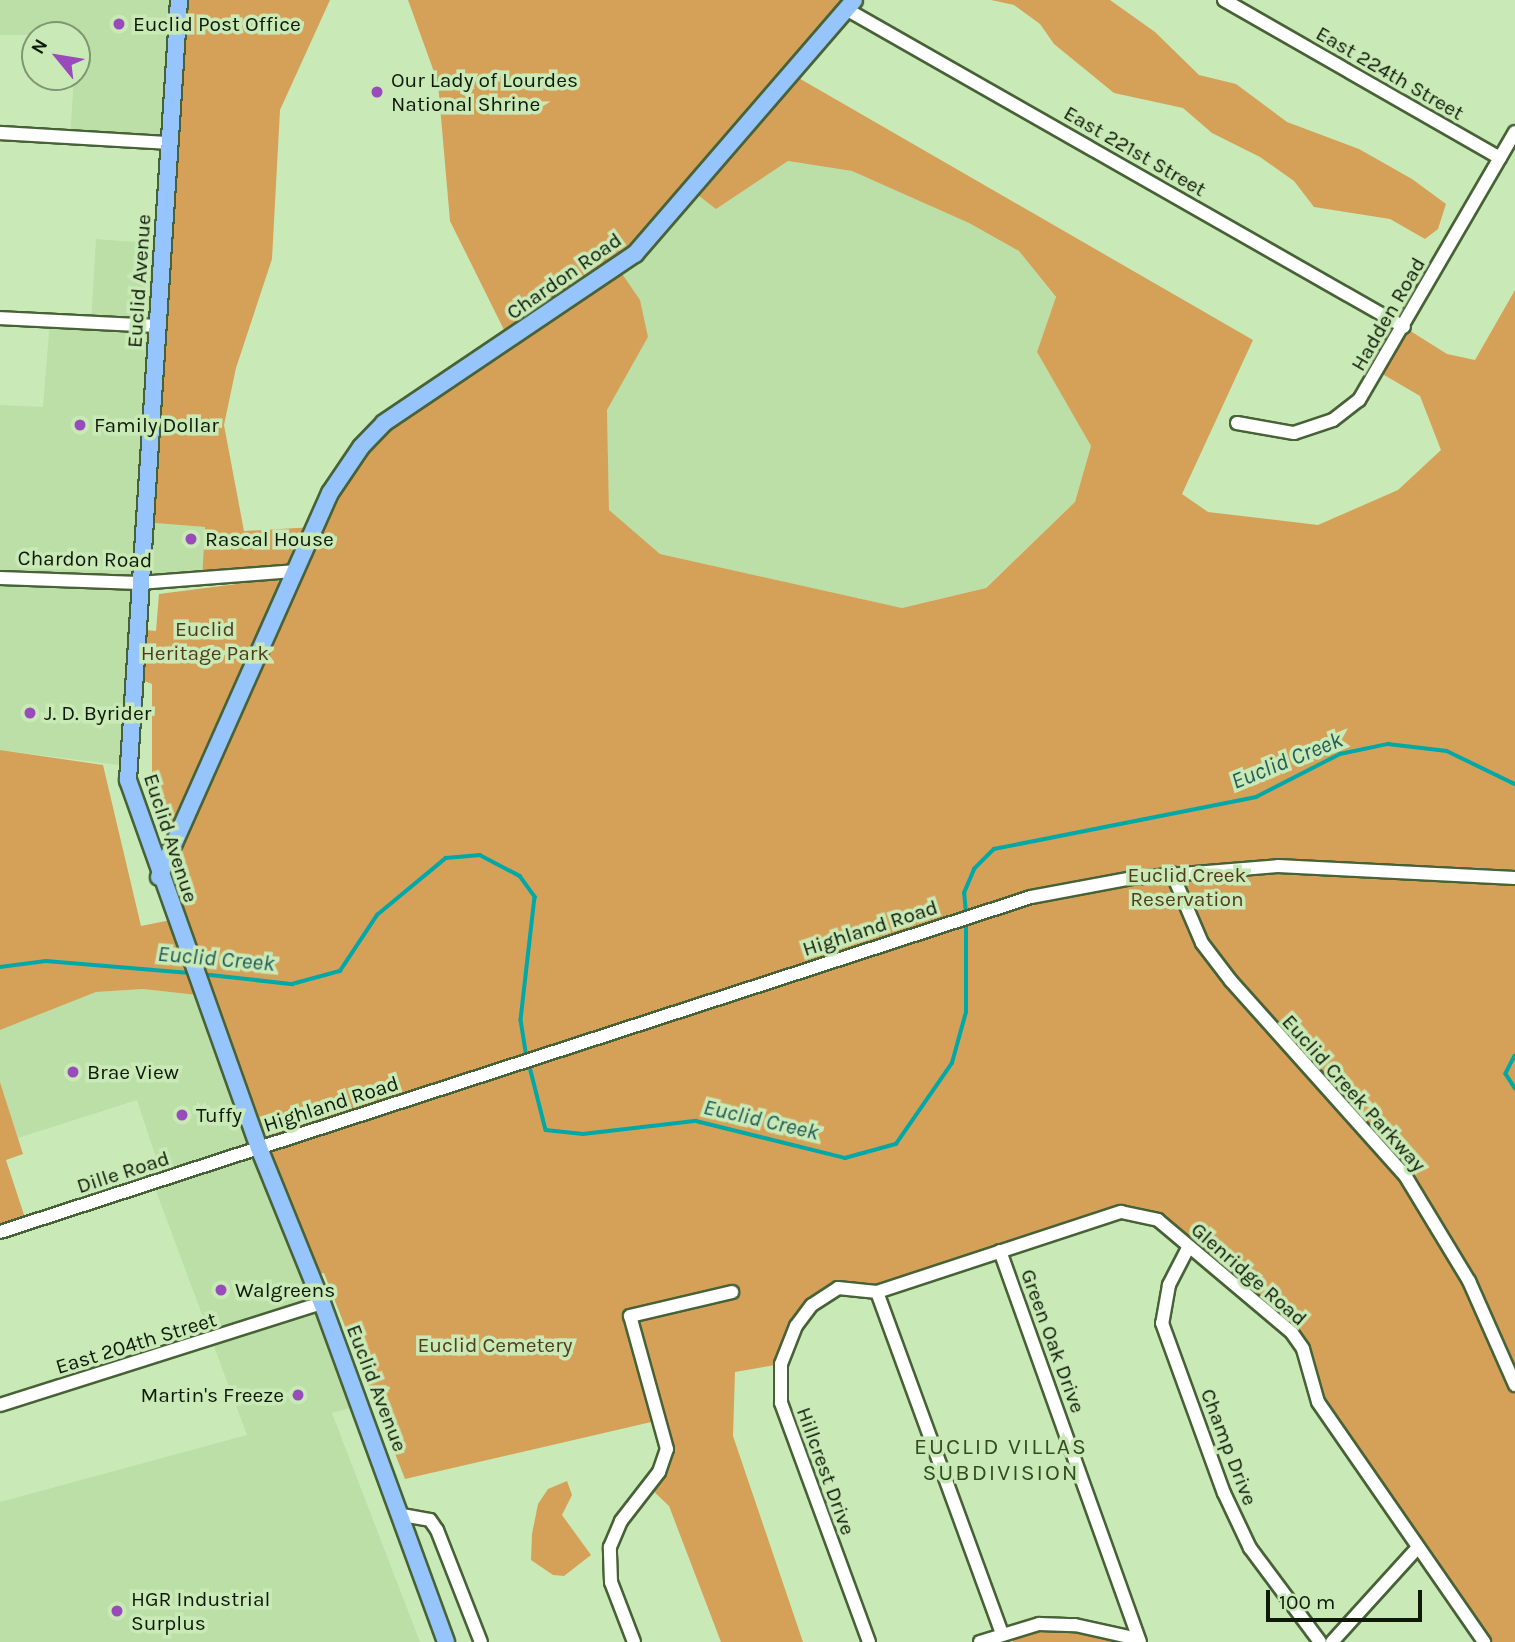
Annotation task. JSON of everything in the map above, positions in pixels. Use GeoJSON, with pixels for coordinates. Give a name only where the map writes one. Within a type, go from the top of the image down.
{"type":"FeatureCollection","features":[{"type":"Feature","properties":{"kind":"main road","name":"Euclid Avenue"},"geometry":{"type":"LineString","coordinates":[[178,0],[127,766],[159,877],[206,996],[259,1148],[323,1303],[446,1642]]}},
{"type":"Feature","properties":{"kind":"main road","name":"Chardon Road"},"geometry":{"type":"LineString","coordinates":[[159,877],[330,493],[372,434],[635,254],[850,5]]}},
{"type":"Feature","properties":{"kind":"street","name":"East 224th Street"},"geometry":{"type":"LineString","coordinates":[[1224,0],[1500,158]]}},
{"type":"Feature","properties":{"kind":"street","name":"East 221st Street"},"geometry":{"type":"LineString","coordinates":[[850,5],[1404,327]]}},
{"type":"Feature","properties":{"kind":"street","name":"Hadden Road"},"geometry":{"type":"LineString","coordinates":[[1237,423],[1283,433],[1333,419],[1373,382],[1515,132]]}},
{"type":"Feature","properties":{"kind":"street"},"geometry":{"type":"LineString","coordinates":[[0,133],[169,143]]}},
{"type":"Feature","properties":{"kind":"street"},"geometry":{"type":"LineString","coordinates":[[0,318],[157,326]]}},
{"type":"Feature","properties":{"kind":"street","name":"Chardon Road"},"geometry":{"type":"LineString","coordinates":[[0,578],[139,583],[294,571]]}},
{"type":"Feature","properties":{"kind":"street","name":"Highland Road"},"geometry":{"type":"LineString","coordinates":[[259,1148],[503,1071],[1031,897],[1171,873],[1278,866],[1515,878]]}},
{"type":"Feature","properties":{"kind":"street","name":"Euclid Creek Parkway"},"geometry":{"type":"LineString","coordinates":[[1171,873],[1202,943],[1231,981],[1406,1177],[1469,1281],[1515,1385]]}},
{"type":"Feature","properties":{"kind":"street","name":"Dille Road"},"geometry":{"type":"LineString","coordinates":[[0,1233],[259,1148]]}},
{"type":"Feature","properties":{"kind":"street","name":"Glenridge Road"},"geometry":{"type":"LineString","coordinates":[[838,1288],[877,1292],[1121,1212],[1158,1220],[1188,1248],[1293,1333],[1303,1349],[1318,1402],[1484,1642]]}},
{"type":"Feature","properties":{"kind":"street","name":"Champ Drive"},"geometry":{"type":"LineString","coordinates":[[1188,1248],[1169,1285],[1162,1323],[1224,1493],[1250,1548],[1321,1642]]}},
{"type":"Feature","properties":{"kind":"street","name":"Green Oak Drive"},"geometry":{"type":"LineString","coordinates":[[1000,1251],[1139,1640]]}},
{"type":"Feature","properties":{"kind":"street","name":"Hillcrest Drive"},"geometry":{"type":"LineString","coordinates":[[838,1288],[812,1305],[796,1326],[781,1364],[781,1403],[869,1642]]}},
{"type":"Feature","properties":{"kind":"street"},"geometry":{"type":"LineString","coordinates":[[634,1642],[611,1582],[610,1547],[621,1521],[659,1472],[667,1449],[631,1316],[732,1292]]}},
{"type":"Feature","properties":{"kind":"street"},"geometry":{"type":"LineString","coordinates":[[877,1292],[1002,1634]]}},
{"type":"Feature","properties":{"kind":"street","name":"East 204th Street"},"geometry":{"type":"LineString","coordinates":[[0,1405],[323,1303]]}},
{"type":"Feature","properties":{"kind":"street"},"geometry":{"type":"LineString","coordinates":[[402,1515],[430,1520],[437,1531],[481,1642]]}},
{"type":"Feature","properties":{"kind":"street"},"geometry":{"type":"LineString","coordinates":[[1332,1642],[1418,1547]]}},
{"type":"Feature","properties":{"kind":"street"},"geometry":{"type":"LineString","coordinates":[[980,1642],[1039,1624],[1075,1625],[1139,1640]]}},
{"type":"Feature","properties":{"kind":"shaded area"},"geometry":{"type":"Polygon","coordinates":[[[0,0],[179,0],[169,143],[70,137],[73,91],[91,91],[91,21],[21,21],[21,35],[0,35],[0,0]]]}},
{"type":"Feature","properties":{"kind":"shaded area"},"geometry":{"type":"Polygon","coordinates":[[[787,161],[852,171],[969,223],[1019,251],[1056,298],[1037,352],[1091,446],[1075,502],[985,588],[902,608],[660,554],[609,511],[607,410],[648,337],[618,267],[689,188],[716,208],[787,161]]]}},
{"type":"Feature","properties":{"kind":"shaded area"},"geometry":{"type":"Polygon","coordinates":[[[96,239],[162,244],[144,522],[205,527],[202,579],[139,583],[127,766],[0,750],[0,405],[43,407],[50,320],[91,322],[96,239]]]}},
{"type":"Feature","properties":{"kind":"shaded area"},"geometry":{"type":"Polygon","coordinates":[[[143,989],[206,996],[361,1405],[332,1413],[420,1642],[0,1642],[0,1502],[247,1435],[153,1183],[163,1179],[137,1100],[18,1138],[0,1082],[0,1030],[96,992],[143,989]]]}},
{"type":"Feature","properties":{"kind":"green space","name":"Euclid Creek Reservation"},"geometry":{"type":"Polygon","coordinates":[[[179,0],[330,0],[280,110],[272,259],[236,368],[224,425],[244,531],[314,527],[361,447],[509,340],[450,221],[438,83],[408,0],[854,0],[790,73],[1253,340],[1182,494],[1208,512],[1318,525],[1398,490],[1441,450],[1420,396],[1379,372],[1404,327],[1447,354],[1475,360],[1515,290],[1515,1642],[1484,1642],[1318,1402],[1303,1349],[1158,1220],[1121,1212],[877,1292],[860,1286],[812,1305],[781,1364],[735,1372],[733,1436],[803,1642],[721,1642],[669,1506],[648,1486],[665,1460],[660,1420],[405,1479],[324,1273],[311,1275],[206,996],[143,989],[96,992],[0,1030],[0,750],[103,765],[141,926],[176,919],[159,877],[172,849],[152,790],[152,684],[132,676],[136,629],[156,631],[159,594],[268,580],[299,584],[294,571],[202,579],[205,527],[143,522],[179,0]],[[788,161],[716,209],[689,188],[618,268],[640,300],[648,337],[607,410],[609,510],[660,554],[902,608],[986,588],[1075,502],[1091,446],[1037,352],[1056,297],[1019,251],[969,223],[852,171],[788,161]]]}},
{"type":"Feature","properties":{"kind":"green space"},"geometry":{"type":"Polygon","coordinates":[[[991,0],[1110,0],[1155,32],[1199,75],[1236,84],[1287,122],[1359,149],[1412,179],[1446,204],[1438,229],[1425,239],[1390,219],[1314,207],[1294,181],[1260,157],[1212,133],[1183,108],[1114,93],[1054,44],[1040,24],[1014,5],[991,0]]]}},
{"type":"Feature","properties":{"kind":"green space"},"geometry":{"type":"Polygon","coordinates":[[[0,1082],[23,1154],[6,1160],[27,1224],[0,1232],[0,1082]]]}},
{"type":"Feature","properties":{"kind":"green space"},"geometry":{"type":"Polygon","coordinates":[[[567,1481],[572,1495],[562,1515],[591,1555],[564,1576],[553,1575],[531,1560],[532,1534],[538,1504],[548,1489],[567,1481]]]}},
{"type":"Feature","properties":{"kind":"green space"},"geometry":{"type":"Polygon","coordinates":[[[1039,1624],[1140,1642],[1013,1642],[1010,1632],[1039,1624]]]}},
{"type":"Feature","properties":{"kind":"waterway","name":"Euclid Creek"},"geometry":{"type":"LineString","coordinates":[[966,914],[964,893],[974,869],[994,849],[1256,797],[1340,754],[1388,744],[1447,751],[1515,784]]}},
{"type":"Feature","properties":{"kind":"waterway","name":"Euclid Creek"},"geometry":{"type":"LineString","coordinates":[[201,974],[292,984],[340,971],[377,915],[446,858],[480,855],[520,876],[535,897],[521,1020],[527,1056]]}},
{"type":"Feature","properties":{"kind":"waterway","name":"Euclid Creek"},"geometry":{"type":"LineString","coordinates":[[529,1063],[546,1130],[583,1134],[696,1121],[845,1158],[896,1144],[952,1063],[966,1012],[966,922]]}},
{"type":"Feature","properties":{"kind":"waterway","name":"Euclid Creek"},"geometry":{"type":"LineString","coordinates":[[0,967],[46,961],[190,973]]}},
{"type":"Feature","properties":{"kind":"waterway","name":"Euclid Creek"},"geometry":{"type":"LineString","coordinates":[[1515,1056],[1506,1074],[1515,1088]]}},
{"type":"Feature","properties":{"kind":"place","name":"Euclid Post Office"},"geometry":{"type":"Point","coordinates":[119,24]}},
{"type":"Feature","properties":{"kind":"place","name":"Our Lady of Lourdes National Shrine"},"geometry":{"type":"Point","coordinates":[377,92]}},
{"type":"Feature","properties":{"kind":"place","name":"Family Dollar"},"geometry":{"type":"Point","coordinates":[80,425]}},
{"type":"Feature","properties":{"kind":"place","name":"Rascal House"},"geometry":{"type":"Point","coordinates":[191,539]}},
{"type":"Feature","properties":{"kind":"place","name":"J. D. Byrider"},"geometry":{"type":"Point","coordinates":[30,713]}},
{"type":"Feature","properties":{"kind":"place","name":"Brae View"},"geometry":{"type":"Point","coordinates":[73,1072]}},
{"type":"Feature","properties":{"kind":"place","name":"Tuffy"},"geometry":{"type":"Point","coordinates":[182,1115]}},
{"type":"Feature","properties":{"kind":"place","name":"Walgreens"},"geometry":{"type":"Point","coordinates":[221,1290]}},
{"type":"Feature","properties":{"kind":"place","name":"Martin's Freeze"},"geometry":{"type":"Point","coordinates":[298,1395]}},
{"type":"Feature","properties":{"kind":"place","name":"HGR Industrial Surplus"},"geometry":{"type":"Point","coordinates":[117,1611]}},
{"type":"Feature","properties":{"kind":"district","name":"EUCLID VILLAS SUBDIVISION"},"geometry":{"type":"Point","coordinates":[1001,1460]}},
{"type":"Feature","properties":{"kind":"park label","name":"Euclid Heritage Park"},"geometry":{"type":"Point","coordinates":[205,641]}},
{"type":"Feature","properties":{"kind":"park label","name":"Euclid Cemetery"},"geometry":{"type":"Point","coordinates":[495,1345]}}]}
